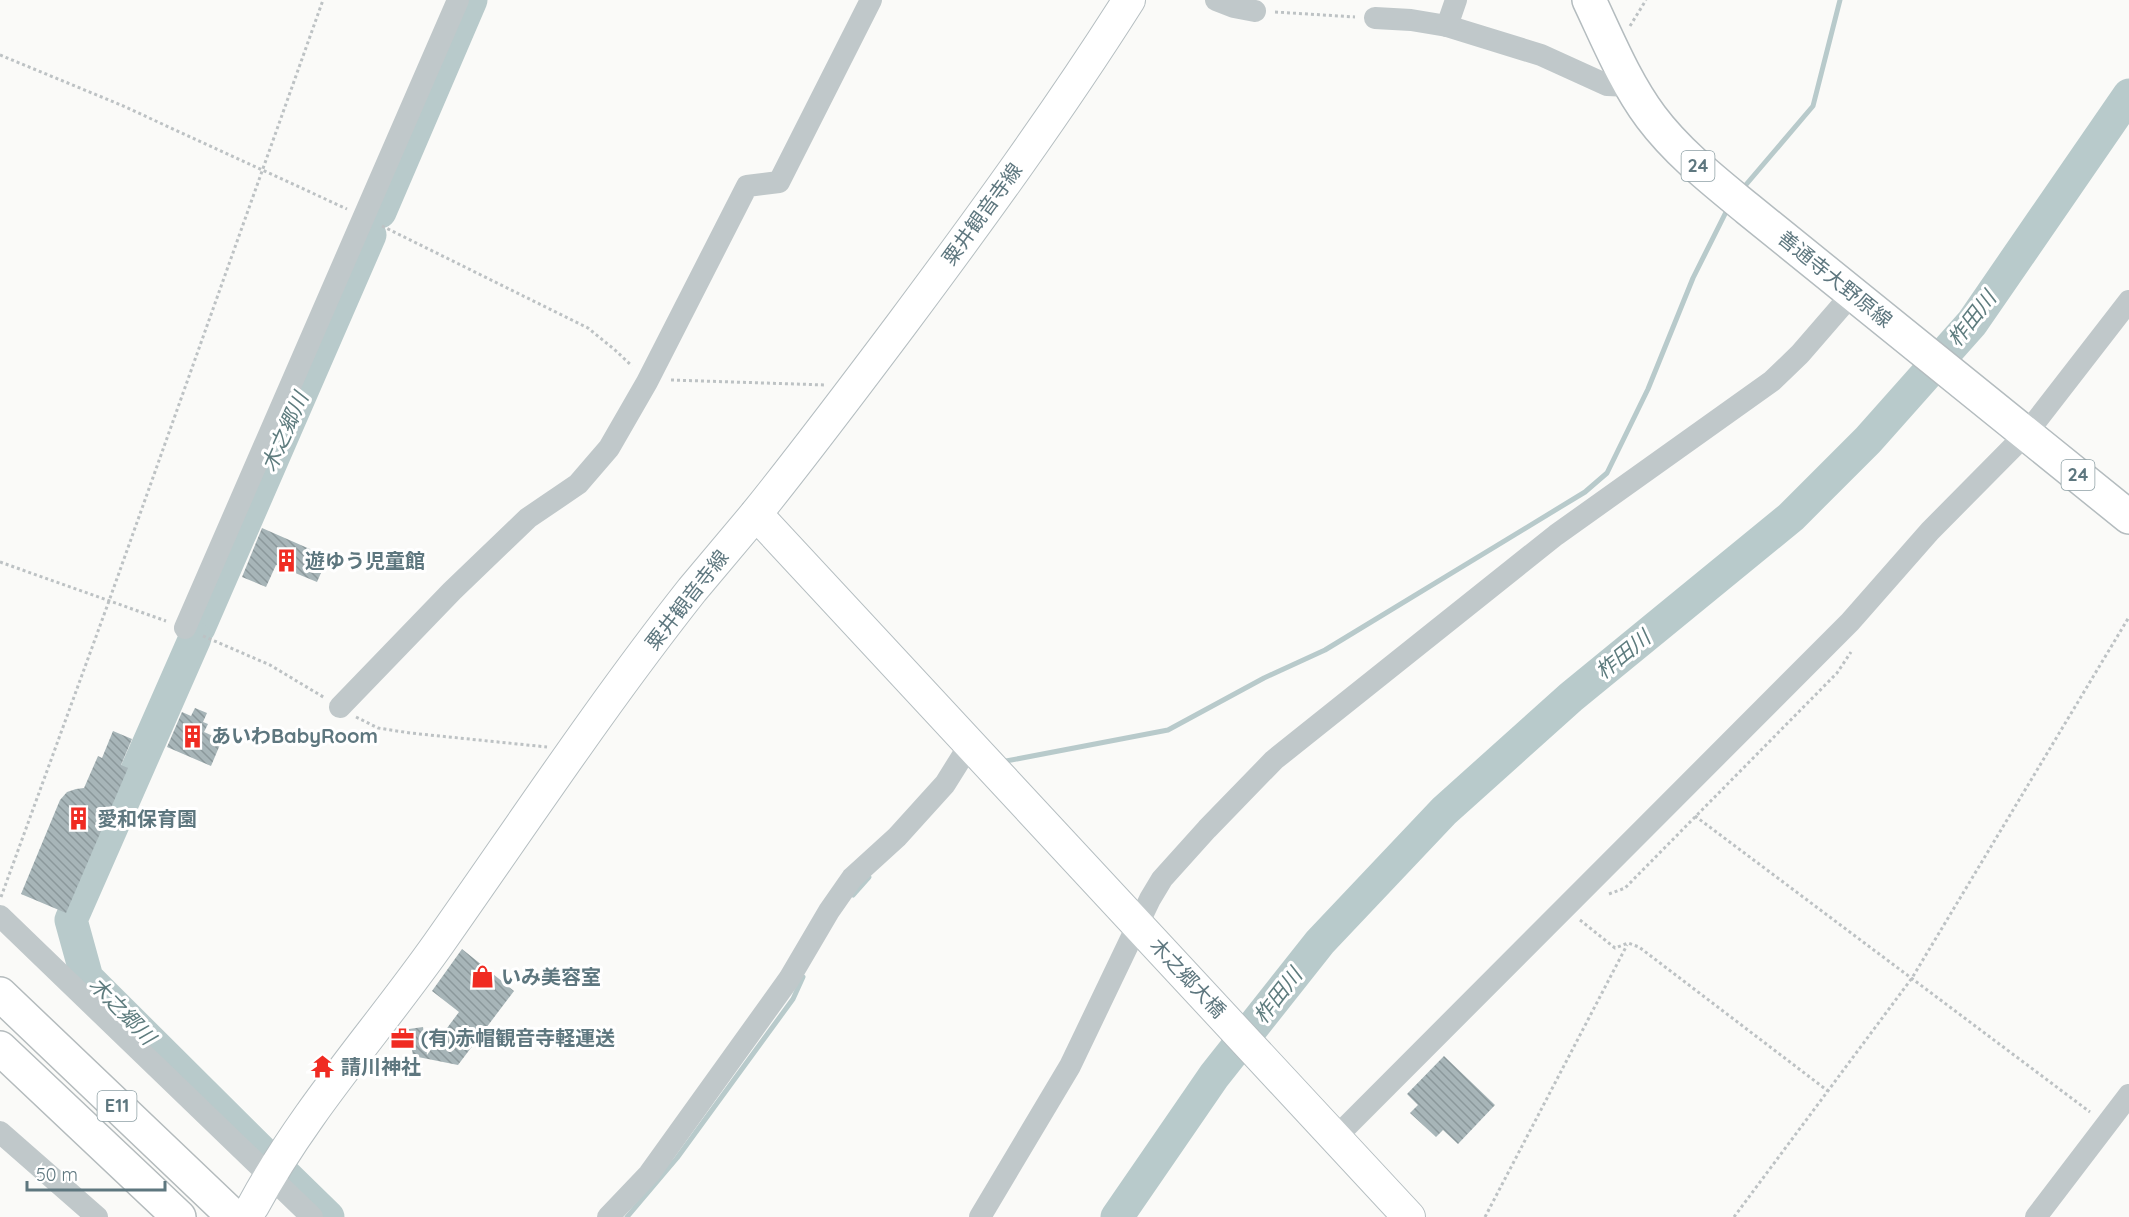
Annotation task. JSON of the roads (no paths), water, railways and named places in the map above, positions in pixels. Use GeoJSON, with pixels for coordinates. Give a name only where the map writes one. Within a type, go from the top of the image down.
{"type":"FeatureCollection","features":[{"type":"Feature","properties":{"kind":"main road","name":"粟井観音寺線"},"geometry":{"type":"LineString","coordinates":[[244,1211],[310,1112],[402,995],[575,750],[692,590],[756,514],[855,386],[1008,180],[1082,74],[1129,0]]}},
{"type":"Feature","properties":{"kind":"main road","name":"善通寺大野原線"},"geometry":{"type":"LineString","coordinates":[[1589,0],[1630,86],[1652,119],[1692,161],[2126,517]]}},
{"type":"Feature","properties":{"kind":"main road","name":"木之郷大橋"},"geometry":{"type":"LineString","coordinates":[[756,514],[1409,1217]]}},
{"type":"Feature","properties":{"kind":"main road","name":"E11"},"geometry":{"type":"LineString","coordinates":[[0,994],[244,1211]]}},
{"type":"Feature","properties":{"kind":"main road","name":"E11"},"geometry":{"type":"LineString","coordinates":[[0,1048],[179,1217]]}},
{"type":"Feature","properties":{"kind":"street"},"geometry":{"type":"LineString","coordinates":[[185,628],[458,0]]}},
{"type":"Feature","properties":{"kind":"street"},"geometry":{"type":"LineString","coordinates":[[340,707],[452,591],[528,518],[578,484],[609,448],[648,382],[747,186],[779,182],[871,0]]}},
{"type":"Feature","properties":{"kind":"street"},"geometry":{"type":"LineString","coordinates":[[1216,0],[1234,7],[1255,11]]}},
{"type":"Feature","properties":{"kind":"street"},"geometry":{"type":"LineString","coordinates":[[1447,26],[1456,0]]}},
{"type":"Feature","properties":{"kind":"street"},"geometry":{"type":"LineString","coordinates":[[1376,18],[1411,20],[1447,26],[1541,55],[1607,85],[1630,86]]}},
{"type":"Feature","properties":{"kind":"street"},"geometry":{"type":"LineString","coordinates":[[980,1217],[1070,1066],[1150,899],[1162,879],[1207,829],[1274,760],[1557,535],[1772,381],[1800,354],[1852,294]]}},
{"type":"Feature","properties":{"kind":"street"},"geometry":{"type":"LineString","coordinates":[[1336,1137],[1850,622],[1930,531],[2026,434],[2129,302]]}},
{"type":"Feature","properties":{"kind":"street"},"geometry":{"type":"LineString","coordinates":[[2070,379],[2048,421],[2048,433],[2053,442],[2126,517]]}},
{"type":"Feature","properties":{"kind":"street"},"geometry":{"type":"LineString","coordinates":[[608,1217],[649,1174],[789,979],[829,911],[852,878],[897,837],[945,784],[970,744]]}},
{"type":"Feature","properties":{"kind":"street"},"geometry":{"type":"LineString","coordinates":[[0,916],[312,1217]]}},
{"type":"Feature","properties":{"kind":"street"},"geometry":{"type":"LineString","coordinates":[[2036,1217],[2129,1095]]}},
{"type":"Feature","properties":{"kind":"street"},"geometry":{"type":"LineString","coordinates":[[0,1132],[97,1217]]}},
{"type":"Feature","properties":{"kind":"waterway","name":"木之郷川"},"geometry":{"type":"LineString","coordinates":[[380,212],[471,0]]}},
{"type":"Feature","properties":{"kind":"waterway"},"geometry":{"type":"LineString","coordinates":[[1744,187],[1813,106],[1840,0]]}},
{"type":"Feature","properties":{"kind":"waterway","name":"柞田川"},"geometry":{"type":"LineString","coordinates":[[1117,1217],[1214,1076],[1320,942],[1444,811],[1571,697],[1791,517],[1868,440],[1972,323],[2129,95]]}},
{"type":"Feature","properties":{"kind":"waterway"},"geometry":{"type":"LineString","coordinates":[[1006,761],[1168,730],[1264,678],[1325,650],[1585,492],[1607,473],[1648,389],[1693,278],[1727,210]]}},
{"type":"Feature","properties":{"kind":"waterway","name":"木之郷川"},"geometry":{"type":"LineString","coordinates":[[199,628],[370,235]]}},
{"type":"Feature","properties":{"kind":"waterway","name":"木之郷川"},"geometry":{"type":"LineString","coordinates":[[195,638],[71,920],[87,978],[262,1152]]}},
{"type":"Feature","properties":{"kind":"waterway"},"geometry":{"type":"LineString","coordinates":[[853,895],[869,877]]}},
{"type":"Feature","properties":{"kind":"waterway"},"geometry":{"type":"LineString","coordinates":[[627,1217],[677,1158],[793,999],[803,977]]}},
{"type":"Feature","properties":{"kind":"waterway","name":"木之郷川"},"geometry":{"type":"LineString","coordinates":[[286,1176],[328,1217]]}},
{"type":"Feature","properties":{"kind":"place","name":"遊ゆう児童館"},"geometry":{"type":"Point","coordinates":[287,561]}},
{"type":"Feature","properties":{"kind":"place","name":"あいわBabyRoom"},"geometry":{"type":"Point","coordinates":[193,736]}},
{"type":"Feature","properties":{"kind":"place","name":"愛和保育園"},"geometry":{"type":"Point","coordinates":[79,819]}},
{"type":"Feature","properties":{"kind":"place","name":"いみ美容室"},"geometry":{"type":"Point","coordinates":[483,977]}},
{"type":"Feature","properties":{"kind":"place","name":"(有)赤帽観音寺軽運送"},"geometry":{"type":"Point","coordinates":[403,1038]}},
{"type":"Feature","properties":{"kind":"place","name":"請川神社"},"geometry":{"type":"Point","coordinates":[323,1067]}}]}
